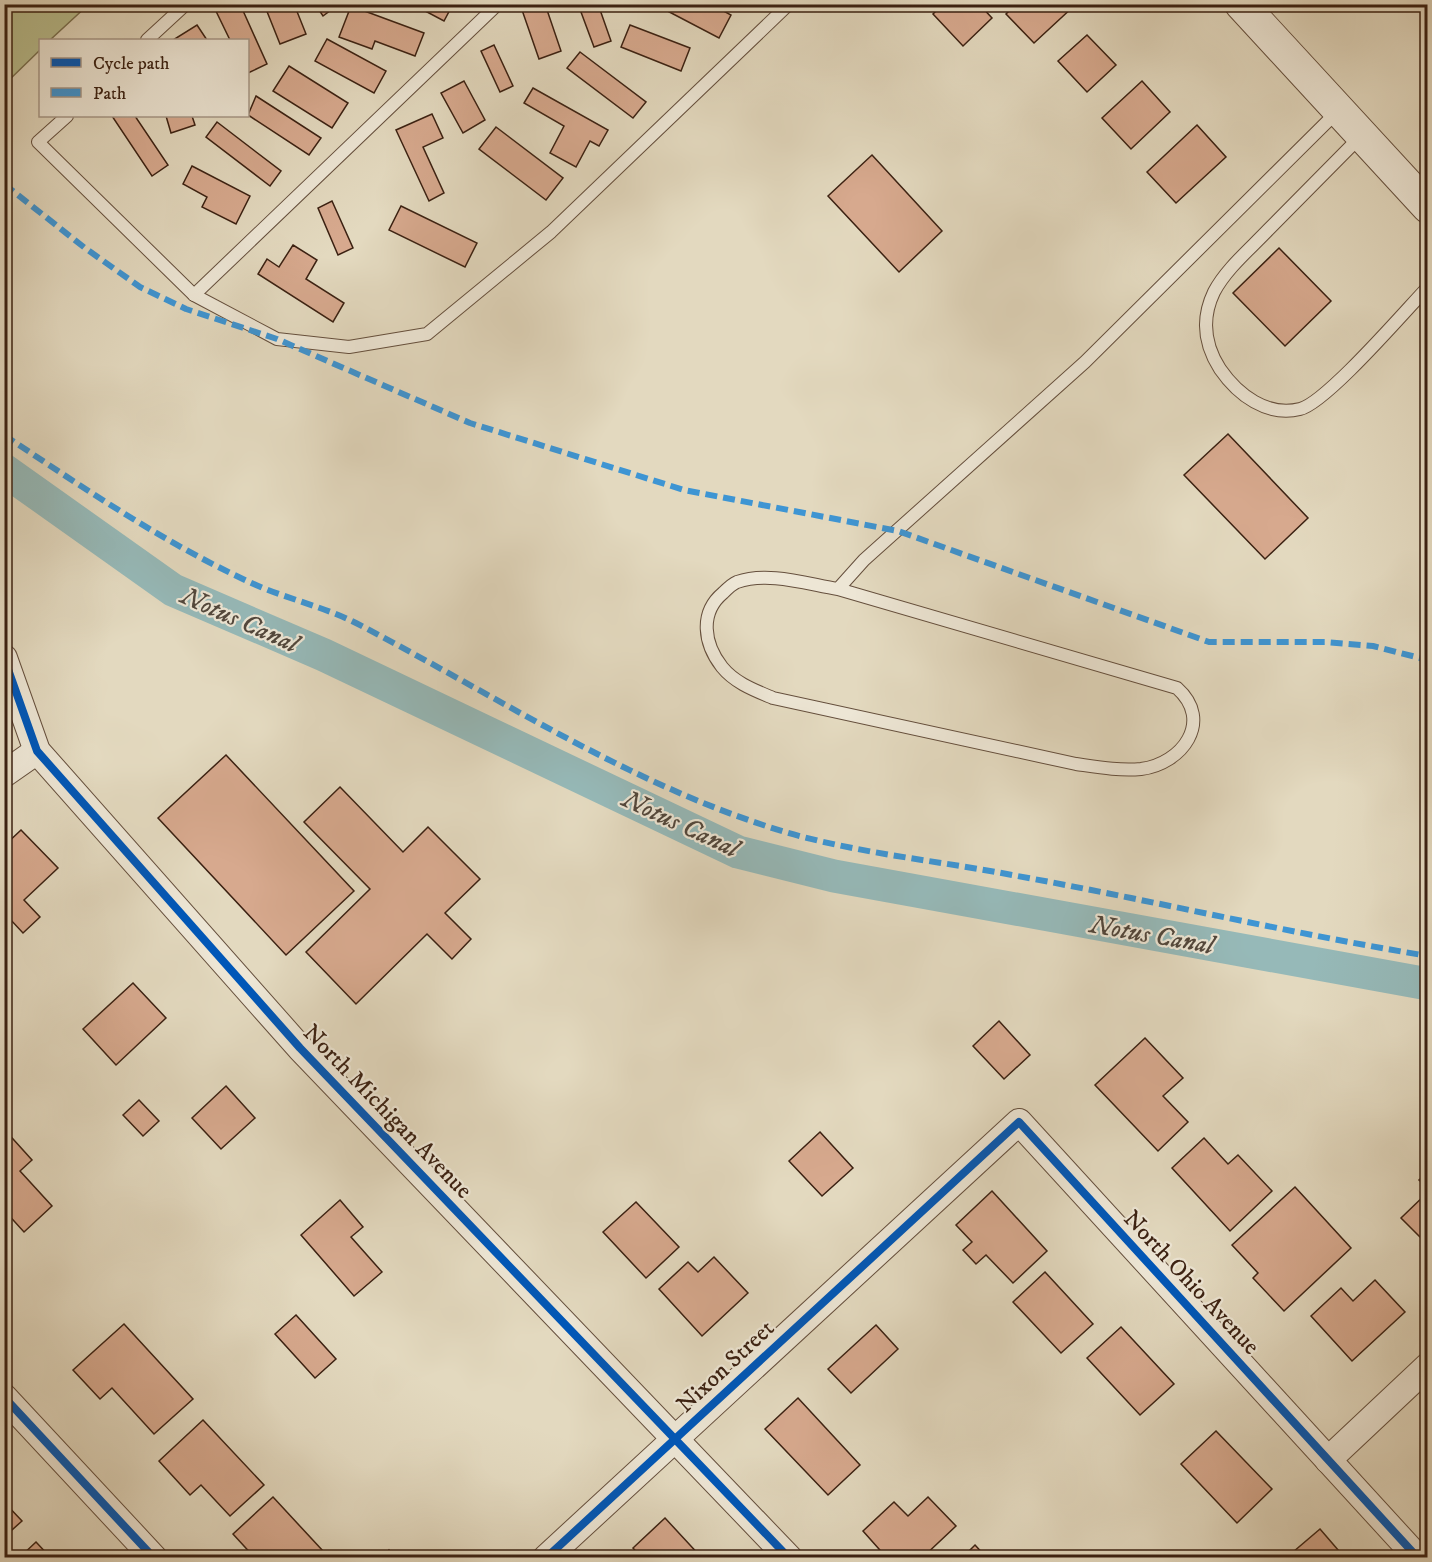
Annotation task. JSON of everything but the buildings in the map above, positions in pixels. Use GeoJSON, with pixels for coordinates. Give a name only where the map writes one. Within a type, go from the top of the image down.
{"type":"FeatureCollection","features":[{"type":"Feature","properties":{"kind":"street"},"geometry":{"type":"LineString","coordinates":[[1241,4],[1428,207]]}},
{"type":"Feature","properties":{"kind":"street","name":"North Michigan Avenue"},"geometry":{"type":"LineString","coordinates":[[4,658],[37,751],[300,1048],[789,1557]]}},
{"type":"Feature","properties":{"kind":"street"},"geometry":{"type":"LineString","coordinates":[[4,774],[37,751]]}},
{"type":"Feature","properties":{"kind":"street","name":"North Ohio Avenue"},"geometry":{"type":"LineString","coordinates":[[930,1204],[1019,1122],[1418,1557]]}},
{"type":"Feature","properties":{"kind":"street","name":"Nixon Street"},"geometry":{"type":"LineString","coordinates":[[546,1557],[930,1204]]}},
{"type":"Feature","properties":{"kind":"street"},"geometry":{"type":"LineString","coordinates":[[1328,1460],[1428,1366]]}},
{"type":"Feature","properties":{"kind":"street"},"geometry":{"type":"LineString","coordinates":[[4,1397],[154,1557]]}},
{"type":"Feature","properties":{"kind":"lane"},"geometry":{"type":"LineString","coordinates":[[148,39],[186,4]]}},
{"type":"Feature","properties":{"kind":"lane"},"geometry":{"type":"LineString","coordinates":[[194,295],[498,4]]}},
{"type":"Feature","properties":{"kind":"lane"},"geometry":{"type":"LineString","coordinates":[[66,117],[38,142],[194,295],[278,339],[349,347],[427,334],[551,232],[789,4]]}},
{"type":"Feature","properties":{"kind":"lane"},"geometry":{"type":"LineString","coordinates":[[838,589],[864,560],[1085,362],[1338,111]]}},
{"type":"Feature","properties":{"kind":"lane"},"geometry":{"type":"LineString","coordinates":[[1361,136],[1237,262],[1215,291],[1204,319],[1209,351],[1228,381],[1251,401],[1277,411],[1302,409],[1329,391],[1428,286]]}},
{"type":"Feature","properties":{"kind":"lane"},"geometry":{"type":"LineString","coordinates":[[763,577],[838,589],[1177,688],[1188,698],[1194,713],[1193,732],[1181,748],[1165,762],[1143,768],[1116,770],[1076,764],[773,698],[740,683],[722,667],[709,644],[705,621],[714,601],[736,582],[763,577]]}},
{"type":"Feature","properties":{"kind":"green space"},"geometry":{"type":"Polygon","coordinates":[[[5,4],[88,4],[51,39],[39,39],[39,51],[5,84],[5,4]]]}},
{"type":"Feature","properties":{"kind":"waterway","name":"Notus Canal"},"geometry":{"type":"LineString","coordinates":[[4,470],[173,590],[324,655],[738,852],[834,876],[1428,984]]}},
{"type":"Feature","properties":{"kind":"marked path"},"geometry":{"type":"LineString","coordinates":[[4,184],[85,248],[140,287],[186,309],[277,339],[470,423],[684,490],[898,531],[1209,642],[1325,642],[1373,646],[1428,660]]}},
{"type":"Feature","properties":{"kind":"marked path"},"geometry":{"type":"LineString","coordinates":[[4,435],[127,515],[223,569],[256,585],[356,623],[606,758],[657,783],[763,825],[824,842],[981,869],[1428,956]]}},
{"type":"Feature","properties":{"kind":"cycle path"},"geometry":{"type":"LineString","coordinates":[[4,658],[37,751],[300,1048],[789,1558]]}},
{"type":"Feature","properties":{"kind":"cycle path"},"geometry":{"type":"LineString","coordinates":[[546,1558],[1019,1122],[1418,1558]]}},
{"type":"Feature","properties":{"kind":"cycle path"},"geometry":{"type":"LineString","coordinates":[[4,1397],[154,1558]]}}]}
